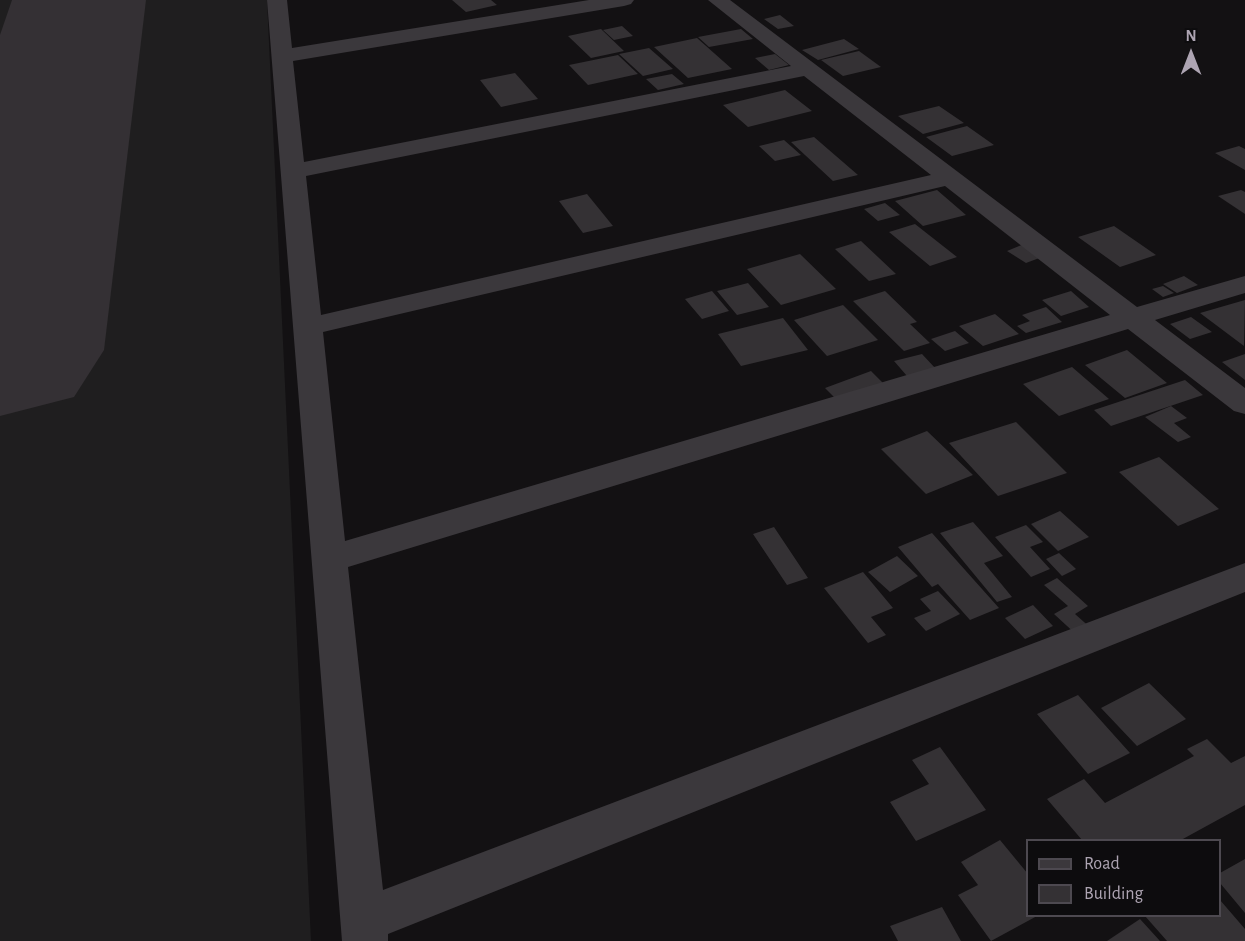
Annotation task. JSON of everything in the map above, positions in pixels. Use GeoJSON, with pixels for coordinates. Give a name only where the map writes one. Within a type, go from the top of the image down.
{"type":"FeatureCollection","features":[{"type":"Feature","properties":{"kind":"street"},"geometry":{"type":"LineString","coordinates":[[277,0],[364,931],[1245,577]]}},
{"type":"Feature","properties":{"kind":"street"},"geometry":{"type":"LineString","coordinates":[[283,56],[624,0]]}},
{"type":"Feature","properties":{"kind":"street"},"geometry":{"type":"LineString","coordinates":[[718,0],[1245,404]]}},
{"type":"Feature","properties":{"kind":"street"},"geometry":{"type":"LineString","coordinates":[[293,171],[808,69]]}},
{"type":"Feature","properties":{"kind":"street"},"geometry":{"type":"LineString","coordinates":[[308,327],[950,178]]}},
{"type":"Feature","properties":{"kind":"street"},"geometry":{"type":"LineString","coordinates":[[330,559],[1245,284]]}},
{"type":"Feature","properties":{"kind":"shaded area"},"geometry":{"type":"Polygon","coordinates":[[[0,0],[267,0],[311,941],[0,941],[0,0]]]}},
{"type":"Feature","properties":{"kind":"building"},"geometry":{"type":"Polygon","coordinates":[[[452,0],[491,0],[497,5],[466,12],[452,0]]]}},
{"type":"Feature","properties":{"kind":"building"},"geometry":{"type":"Polygon","coordinates":[[[780,15],[794,26],[778,29],[764,19],[780,15]]]}},
{"type":"Feature","properties":{"kind":"building"},"geometry":{"type":"Polygon","coordinates":[[[622,26],[633,36],[614,40],[603,30],[622,26]]]}},
{"type":"Feature","properties":{"kind":"building"},"geometry":{"type":"Polygon","coordinates":[[[601,29],[624,51],[591,58],[568,36],[601,29]]]}},
{"type":"Feature","properties":{"kind":"building"},"geometry":{"type":"Polygon","coordinates":[[[741,29],[753,39],[709,47],[698,37],[741,29]]]}},
{"type":"Feature","properties":{"kind":"building"},"geometry":{"type":"Polygon","coordinates":[[[697,38],[732,69],[688,78],[654,47],[697,38]]]}},
{"type":"Feature","properties":{"kind":"building"},"geometry":{"type":"Polygon","coordinates":[[[844,39],[859,49],[818,60],[802,50],[844,39]]]}},
{"type":"Feature","properties":{"kind":"building"},"geometry":{"type":"Polygon","coordinates":[[[649,48],[673,69],[643,76],[619,54],[649,48]]]}},
{"type":"Feature","properties":{"kind":"building"},"geometry":{"type":"Polygon","coordinates":[[[859,51],[881,67],[843,76],[821,60],[859,51]]]}},
{"type":"Feature","properties":{"kind":"building"},"geometry":{"type":"Polygon","coordinates":[[[775,54],[789,65],[769,70],[755,58],[775,54]]]}},
{"type":"Feature","properties":{"kind":"building"},"geometry":{"type":"Polygon","coordinates":[[[618,55],[638,74],[588,85],[569,65],[618,55]]]}},
{"type":"Feature","properties":{"kind":"building"},"geometry":{"type":"Polygon","coordinates":[[[515,73],[538,99],[501,107],[480,80],[515,73]]]}},
{"type":"Feature","properties":{"kind":"building"},"geometry":{"type":"Polygon","coordinates":[[[672,74],[684,84],[658,90],[646,79],[672,74]]]}},
{"type":"Feature","properties":{"kind":"building"},"geometry":{"type":"Polygon","coordinates":[[[785,90],[812,111],[748,127],[723,105],[785,90]]]}},
{"type":"Feature","properties":{"kind":"building"},"geometry":{"type":"Polygon","coordinates":[[[939,106],[964,123],[923,134],[898,116],[939,106]]]}},
{"type":"Feature","properties":{"kind":"building"},"geometry":{"type":"Polygon","coordinates":[[[967,126],[994,145],[952,156],[926,137],[967,126]]]}},
{"type":"Feature","properties":{"kind":"building"},"geometry":{"type":"Polygon","coordinates":[[[814,137],[858,175],[833,181],[791,142],[814,137]]]}},
{"type":"Feature","properties":{"kind":"building"},"geometry":{"type":"Polygon","coordinates":[[[784,140],[801,155],[775,161],[759,146],[784,140]]]}},
{"type":"Feature","properties":{"kind":"building"},"geometry":{"type":"Polygon","coordinates":[[[1239,146],[1245,149],[1245,170],[1215,153],[1239,146]]]}},
{"type":"Feature","properties":{"kind":"building"},"geometry":{"type":"Polygon","coordinates":[[[937,190],[966,215],[923,226],[895,201],[937,190]]]}},
{"type":"Feature","properties":{"kind":"building"},"geometry":{"type":"Polygon","coordinates":[[[1241,190],[1245,192],[1245,214],[1218,196],[1241,190]]]}},
{"type":"Feature","properties":{"kind":"building"},"geometry":{"type":"Polygon","coordinates":[[[587,194],[613,226],[583,233],[559,201],[587,194]]]}},
{"type":"Feature","properties":{"kind":"building"},"geometry":{"type":"Polygon","coordinates":[[[885,203],[900,215],[878,221],[864,209],[885,203]]]}},
{"type":"Feature","properties":{"kind":"building"},"geometry":{"type":"Polygon","coordinates":[[[915,224],[957,257],[930,266],[889,232],[915,224]]]}},
{"type":"Feature","properties":{"kind":"building"},"geometry":{"type":"Polygon","coordinates":[[[1114,226],[1156,255],[1120,267],[1078,237],[1114,226]]]}},
{"type":"Feature","properties":{"kind":"building"},"geometry":{"type":"Polygon","coordinates":[[[861,241],[896,274],[869,281],[835,249],[861,241]]]}},
{"type":"Feature","properties":{"kind":"building"},"geometry":{"type":"Polygon","coordinates":[[[1024,244],[1042,257],[1026,263],[1007,251],[1024,244]]]}},
{"type":"Feature","properties":{"kind":"building"},"geometry":{"type":"Polygon","coordinates":[[[800,254],[836,289],[781,305],[747,269],[800,254]]]}},
{"type":"Feature","properties":{"kind":"building"},"geometry":{"type":"Polygon","coordinates":[[[1184,276],[1198,285],[1177,293],[1163,284],[1184,276]]]}},
{"type":"Feature","properties":{"kind":"building"},"geometry":{"type":"Polygon","coordinates":[[[748,283],[769,307],[737,315],[717,291],[748,283]]]}},
{"type":"Feature","properties":{"kind":"building"},"geometry":{"type":"Polygon","coordinates":[[[1163,286],[1174,293],[1163,297],[1152,289],[1163,286]]]}},
{"type":"Feature","properties":{"kind":"building"},"geometry":{"type":"Polygon","coordinates":[[[712,291],[729,311],[702,319],[685,299],[712,291]]]}},
{"type":"Feature","properties":{"kind":"building"},"geometry":{"type":"Polygon","coordinates":[[[885,291],[917,322],[910,324],[930,343],[904,351],[853,301],[885,291]]]}},
{"type":"Feature","properties":{"kind":"building"},"geometry":{"type":"Polygon","coordinates":[[[1071,291],[1089,307],[1061,316],[1042,300],[1071,291]]]}},
{"type":"Feature","properties":{"kind":"building"},"geometry":{"type":"Polygon","coordinates":[[[1245,300],[1244,346],[1200,313],[1245,300]]]}},
{"type":"Feature","properties":{"kind":"building"},"geometry":{"type":"Polygon","coordinates":[[[843,305],[878,340],[827,356],[794,320],[843,305]]]}},
{"type":"Feature","properties":{"kind":"building"},"geometry":{"type":"Polygon","coordinates":[[[1046,307],[1062,322],[1026,333],[1017,326],[1030,321],[1022,315],[1046,307]]]}},
{"type":"Feature","properties":{"kind":"building"},"geometry":{"type":"Polygon","coordinates":[[[995,314],[1019,334],[983,346],[959,326],[995,314]]]}},
{"type":"Feature","properties":{"kind":"building"},"geometry":{"type":"Polygon","coordinates":[[[1191,317],[1212,332],[1190,339],[1170,324],[1191,317]]]}},
{"type":"Feature","properties":{"kind":"building"},"geometry":{"type":"Polygon","coordinates":[[[783,318],[808,350],[741,366],[718,334],[783,318]]]}},
{"type":"Feature","properties":{"kind":"building"},"geometry":{"type":"Polygon","coordinates":[[[955,331],[969,343],[945,351],[931,339],[955,331]]]}},
{"type":"Feature","properties":{"kind":"building"},"geometry":{"type":"Polygon","coordinates":[[[1127,350],[1167,383],[1125,398],[1085,365],[1127,350]]]}},
{"type":"Feature","properties":{"kind":"building"},"geometry":{"type":"Polygon","coordinates":[[[922,354],[936,369],[907,376],[894,361],[922,354]]]}},
{"type":"Feature","properties":{"kind":"building"},"geometry":{"type":"Polygon","coordinates":[[[1245,354],[1245,380],[1222,362],[1245,354]]]}},
{"type":"Feature","properties":{"kind":"building"},"geometry":{"type":"Polygon","coordinates":[[[1072,367],[1109,399],[1059,416],[1023,384],[1072,367]]]}},
{"type":"Feature","properties":{"kind":"building"},"geometry":{"type":"Polygon","coordinates":[[[871,371],[886,386],[840,403],[825,388],[871,371]]]}},
{"type":"Feature","properties":{"kind":"building"},"geometry":{"type":"Polygon","coordinates":[[[1185,380],[1203,395],[1111,426],[1094,410],[1185,380]]]}},
{"type":"Feature","properties":{"kind":"building"},"geometry":{"type":"Polygon","coordinates":[[[1171,406],[1187,418],[1174,423],[1191,437],[1178,442],[1145,417],[1171,406]]]}},
{"type":"Feature","properties":{"kind":"building"},"geometry":{"type":"Polygon","coordinates":[[[1016,422],[1067,473],[998,496],[949,443],[1016,422]]]}},
{"type":"Feature","properties":{"kind":"building"},"geometry":{"type":"Polygon","coordinates":[[[927,431],[973,475],[926,494],[881,449],[927,431]]]}},
{"type":"Feature","properties":{"kind":"building"},"geometry":{"type":"Polygon","coordinates":[[[1159,457],[1219,509],[1178,526],[1119,472],[1159,457]]]}},
{"type":"Feature","properties":{"kind":"building"},"geometry":{"type":"Polygon","coordinates":[[[1060,511],[1089,537],[1058,551],[1031,524],[1060,511]]]}},
{"type":"Feature","properties":{"kind":"building"},"geometry":{"type":"Polygon","coordinates":[[[973,522],[1003,556],[984,563],[1012,597],[997,602],[940,533],[973,522]]]}},
{"type":"Feature","properties":{"kind":"building"},"geometry":{"type":"Polygon","coordinates":[[[1026,525],[1043,542],[1030,547],[1050,569],[1031,577],[995,537],[1026,525]]]}},
{"type":"Feature","properties":{"kind":"building"},"geometry":{"type":"Polygon","coordinates":[[[774,527],[808,578],[787,585],[753,534],[774,527]]]}},
{"type":"Feature","properties":{"kind":"building"},"geometry":{"type":"Polygon","coordinates":[[[932,533],[999,608],[970,620],[938,584],[932,587],[898,547],[932,533]]]}},
{"type":"Feature","properties":{"kind":"building"},"geometry":{"type":"Polygon","coordinates":[[[1059,553],[1076,569],[1062,576],[1046,559],[1059,553]]]}},
{"type":"Feature","properties":{"kind":"building"},"geometry":{"type":"Polygon","coordinates":[[[897,556],[918,576],[890,592],[868,572],[897,556]]]}},
{"type":"Feature","properties":{"kind":"building"},"geometry":{"type":"Polygon","coordinates":[[[863,572],[893,608],[871,617],[886,635],[868,643],[824,588],[863,572]]]}},
{"type":"Feature","properties":{"kind":"building"},"geometry":{"type":"Polygon","coordinates":[[[1057,578],[1088,606],[1075,614],[1093,630],[1079,637],[1054,614],[1068,606],[1044,585],[1057,578]]]}},
{"type":"Feature","properties":{"kind":"building"},"geometry":{"type":"Polygon","coordinates":[[[938,591],[960,614],[926,631],[914,618],[931,611],[920,599],[938,591]]]}},
{"type":"Feature","properties":{"kind":"building"},"geometry":{"type":"Polygon","coordinates":[[[1033,605],[1053,626],[1025,639],[1005,618],[1033,605]]]}},
{"type":"Feature","properties":{"kind":"building"},"geometry":{"type":"Polygon","coordinates":[[[1149,683],[1186,719],[1137,746],[1101,708],[1149,683]]]}},
{"type":"Feature","properties":{"kind":"building"},"geometry":{"type":"Polygon","coordinates":[[[1078,695],[1130,753],[1088,774],[1037,714],[1078,695]]]}},
{"type":"Feature","properties":{"kind":"building"},"geometry":{"type":"Polygon","coordinates":[[[1207,739],[1231,763],[1245,756],[1245,805],[1183,839],[1081,839],[1047,799],[1084,779],[1105,803],[1194,756],[1187,749],[1207,739]]]}},
{"type":"Feature","properties":{"kind":"building"},"geometry":{"type":"Polygon","coordinates":[[[940,747],[986,810],[916,841],[890,802],[929,784],[912,760],[940,747]]]}},
{"type":"Feature","properties":{"kind":"building"},"geometry":{"type":"Polygon","coordinates":[[[1000,840],[1026,872],[1026,917],[1035,917],[991,941],[958,895],[978,885],[961,862],[1000,840]]]}},
{"type":"Feature","properties":{"kind":"building"},"geometry":{"type":"Polygon","coordinates":[[[1245,859],[1245,913],[1221,884],[1221,872],[1245,859]]]}},
{"type":"Feature","properties":{"kind":"building"},"geometry":{"type":"Polygon","coordinates":[[[1221,901],[1245,929],[1245,941],[1167,941],[1146,917],[1221,917],[1221,901]]]}},
{"type":"Feature","properties":{"kind":"building"},"geometry":{"type":"Polygon","coordinates":[[[942,907],[961,941],[898,941],[890,926],[942,907]]]}},
{"type":"Feature","properties":{"kind":"building"},"geometry":{"type":"Polygon","coordinates":[[[1140,919],[1160,941],[1107,941],[1140,919]]]}},
{"type":"Feature","properties":{"kind":"runway"},"geometry":{"type":"LineString","coordinates":[[0,350],[79,0]]}}]}
